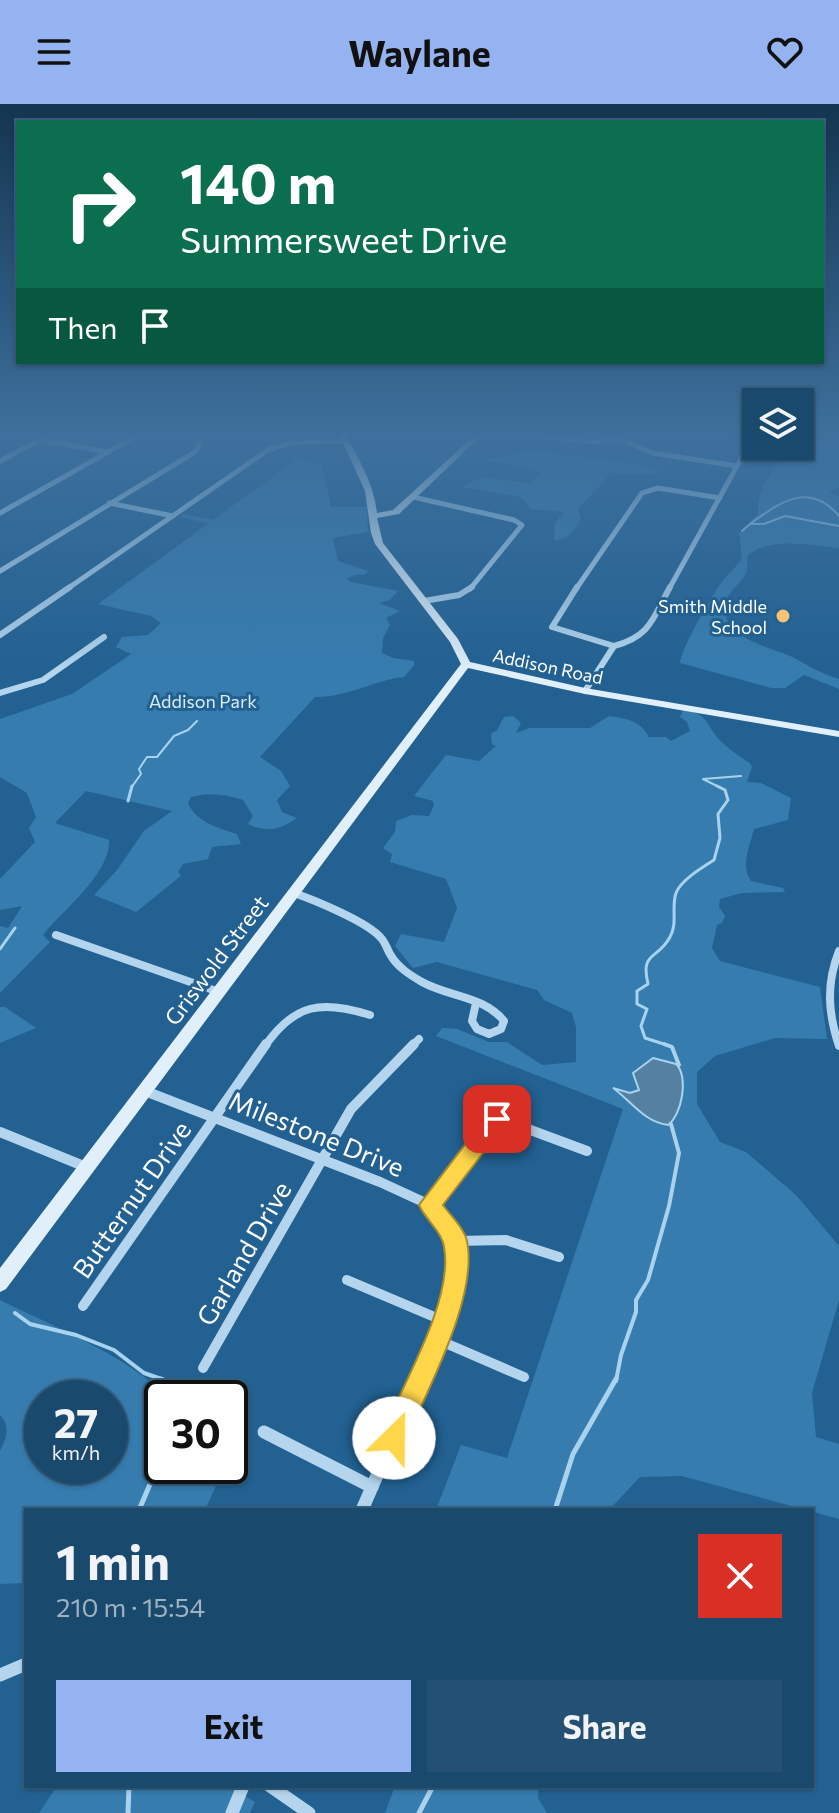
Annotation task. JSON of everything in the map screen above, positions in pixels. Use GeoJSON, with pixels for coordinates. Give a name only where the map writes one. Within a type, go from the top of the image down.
{"type":"FeatureCollection","features":[{"type":"Feature","properties":{"kind":"main road"},"geometry":{"type":"LineString","coordinates":[[373,516],[389,514]]}},
{"type":"Feature","properties":{"kind":"main road","name":"Addison Road"},"geometry":{"type":"LineString","coordinates":[[373,516],[379,544],[455,641],[466,664],[585,691],[839,734]]}},
{"type":"Feature","properties":{"kind":"main road","name":"Griswold Street"},"geometry":{"type":"LineString","coordinates":[[0,1283],[466,664]]}},
{"type":"Feature","properties":{"kind":"street"},"geometry":{"type":"LineString","coordinates":[[0,571],[91,514]]}},
{"type":"Feature","properties":{"kind":"street"},"geometry":{"type":"LineString","coordinates":[[162,514],[173,516]]}},
{"type":"Feature","properties":{"kind":"street"},"geometry":{"type":"LineString","coordinates":[[0,635],[176,514]]}},
{"type":"Feature","properties":{"kind":"street"},"geometry":{"type":"LineString","coordinates":[[424,601],[459,595],[470,589],[522,525],[487,514]]}},
{"type":"Feature","properties":{"kind":"street"},"geometry":{"type":"LineString","coordinates":[[627,514],[552,627],[614,646],[639,639],[711,514]]}},
{"type":"Feature","properties":{"kind":"street"},"geometry":{"type":"LineString","coordinates":[[0,693],[23,689],[49,678],[104,637]]}},
{"type":"Feature","properties":{"kind":"street"},"geometry":{"type":"LineString","coordinates":[[585,691],[614,646]]}},
{"type":"Feature","properties":{"kind":"street"},"geometry":{"type":"LineString","coordinates":[[294,893],[329,906],[381,937],[385,949],[408,977],[476,1003]]}},
{"type":"Feature","properties":{"kind":"street"},"geometry":{"type":"LineString","coordinates":[[56,935],[219,992]]}},
{"type":"Feature","properties":{"kind":"street"},"geometry":{"type":"LineString","coordinates":[[839,951],[831,971],[828,998],[831,1027],[839,1047]]}},
{"type":"Feature","properties":{"kind":"street","name":"Butternut Drive"},"geometry":{"type":"LineString","coordinates":[[83,1306],[273,1035],[291,1015],[306,1007],[337,1004],[370,1015]]}},
{"type":"Feature","properties":{"kind":"street","name":"Garland Drive"},"geometry":{"type":"LineString","coordinates":[[203,1368],[351,1109],[419,1039]]}},
{"type":"Feature","properties":{"kind":"street","name":"Milestone Drive"},"geometry":{"type":"LineString","coordinates":[[145,1091],[430,1205]]}},
{"type":"Feature","properties":{"kind":"street"},"geometry":{"type":"LineString","coordinates":[[469,1107],[587,1151]]}},
{"type":"Feature","properties":{"kind":"street"},"geometry":{"type":"LineString","coordinates":[[363,1508],[444,1321],[457,1279],[456,1241],[430,1205],[497,1119]]}},
{"type":"Feature","properties":{"kind":"street"},"geometry":{"type":"LineString","coordinates":[[0,1132],[86,1167]]}},
{"type":"Feature","properties":{"kind":"street"},"geometry":{"type":"LineString","coordinates":[[456,1241],[506,1240],[559,1257]]}},
{"type":"Feature","properties":{"kind":"street"},"geometry":{"type":"LineString","coordinates":[[347,1280],[444,1321]]}},
{"type":"Feature","properties":{"kind":"street"},"geometry":{"type":"LineString","coordinates":[[436,1339],[524,1377]]}},
{"type":"Feature","properties":{"kind":"street"},"geometry":{"type":"LineString","coordinates":[[264,1432],[372,1487]]}},
{"type":"Feature","properties":{"kind":"street"},"geometry":{"type":"LineString","coordinates":[[0,1675],[24,1665]]}},
{"type":"Feature","properties":{"kind":"street"},"geometry":{"type":"LineString","coordinates":[[232,1813],[242,1788]]}},
{"type":"Feature","properties":{"kind":"street"},"geometry":{"type":"LineString","coordinates":[[273,1788],[309,1813]]}},
{"type":"Feature","properties":{"kind":"green space","name":"Addison Park"},"geometry":{"type":"Polygon","coordinates":[[[183,514],[213,520],[222,514],[367,514],[368,532],[333,538],[338,561],[368,571],[364,575],[347,578],[351,582],[398,591],[390,600],[379,603],[400,611],[386,618],[390,625],[383,638],[382,653],[414,661],[414,665],[404,677],[315,697],[260,757],[281,771],[290,786],[277,800],[282,812],[297,818],[291,822],[279,828],[261,829],[248,824],[253,816],[243,800],[217,794],[191,797],[188,803],[196,815],[237,834],[241,844],[212,847],[208,859],[183,864],[178,872],[181,876],[136,912],[94,895],[117,870],[144,831],[172,811],[86,791],[55,823],[109,840],[108,853],[94,878],[43,935],[50,942],[0,993],[0,926],[8,928],[22,906],[0,910],[0,879],[35,842],[29,828],[36,817],[27,793],[0,777],[0,719],[72,694],[131,654],[116,647],[122,637],[148,635],[161,623],[151,616],[98,604],[209,523],[179,517],[183,514]]]}},
{"type":"Feature","properties":{"kind":"green space"},"geometry":{"type":"Polygon","coordinates":[[[563,514],[579,514],[581,519],[567,537],[554,540],[555,523],[563,514]]]}},
{"type":"Feature","properties":{"kind":"green space"},"geometry":{"type":"Polygon","coordinates":[[[758,514],[839,514],[839,548],[780,544],[757,549],[748,555],[746,573],[727,599],[725,615],[729,624],[746,638],[839,679],[839,689],[804,675],[785,688],[771,688],[680,663],[691,634],[713,596],[742,559],[739,533],[758,514]]]}},
{"type":"Feature","properties":{"kind":"green space"},"geometry":{"type":"Polygon","coordinates":[[[683,710],[700,716],[723,743],[750,763],[752,767],[747,782],[761,783],[791,798],[788,820],[754,829],[746,862],[751,881],[783,888],[785,892],[742,893],[720,899],[719,907],[725,916],[722,923],[717,925],[712,948],[720,961],[820,987],[827,1039],[775,1038],[715,1056],[697,1072],[697,1104],[720,1142],[746,1152],[796,1195],[839,1246],[839,1300],[812,1393],[816,1437],[839,1444],[839,1519],[814,1512],[814,1508],[799,1508],[682,1476],[640,1477],[611,1508],[437,1508],[461,1445],[507,1458],[623,1109],[436,1036],[442,1028],[457,1029],[489,1042],[507,1042],[542,1065],[576,1062],[576,1027],[572,1013],[544,1000],[537,990],[437,962],[413,968],[395,946],[401,934],[444,942],[457,908],[446,879],[390,862],[392,854],[383,848],[395,832],[396,821],[412,815],[429,816],[433,801],[414,796],[446,755],[479,761],[496,746],[492,744],[491,734],[504,717],[513,716],[521,723],[516,733],[529,728],[590,728],[609,716],[637,724],[649,737],[666,737],[671,741],[690,731],[687,722],[680,717],[683,710]]]}},
{"type":"Feature","properties":{"kind":"green space"},"geometry":{"type":"Polygon","coordinates":[[[0,1007],[5,1007],[36,1028],[0,1043],[0,1007]]]}},
{"type":"Feature","properties":{"kind":"green space"},"geometry":{"type":"Polygon","coordinates":[[[0,1300],[112,1356],[148,1380],[144,1380],[144,1484],[217,1484],[206,1508],[24,1508],[24,1583],[0,1584],[0,1451],[6,1428],[0,1415],[0,1300]]]}},
{"type":"Feature","properties":{"kind":"green space"},"geometry":{"type":"Polygon","coordinates":[[[56,1788],[230,1788],[255,1802],[250,1813],[39,1813],[56,1788]]]}},
{"type":"Feature","properties":{"kind":"green space"},"geometry":{"type":"Polygon","coordinates":[[[394,1788],[538,1788],[538,1798],[547,1813],[385,1813],[394,1788]]]}},
{"type":"Feature","properties":{"kind":"shaded area"},"geometry":{"type":"Polygon","coordinates":[[[653,1058],[676,1064],[682,1077],[680,1104],[668,1125],[652,1120],[613,1088],[630,1093],[639,1090],[633,1073],[653,1058]]]}},
{"type":"Feature","properties":{"kind":"waterway"},"geometry":{"type":"LineString","coordinates":[[750,524],[765,514]]}},
{"type":"Feature","properties":{"kind":"waterway"},"geometry":{"type":"LineString","coordinates":[[750,524],[764,524],[785,516],[839,526]]}},
{"type":"Feature","properties":{"kind":"waterway"},"geometry":{"type":"LineString","coordinates":[[742,531],[750,524]]}},
{"type":"Feature","properties":{"kind":"waterway"},"geometry":{"type":"LineString","coordinates":[[132,787],[147,757],[157,757],[174,736],[188,730],[197,721]]}},
{"type":"Feature","properties":{"kind":"waterway"},"geometry":{"type":"LineString","coordinates":[[665,1045],[645,1038],[641,1026],[647,1009],[637,1004],[637,991],[648,984],[648,961],[672,932],[676,893],[682,883],[714,860],[720,838],[718,814],[728,800],[725,790],[703,779],[741,776]]}},
{"type":"Feature","properties":{"kind":"waterway"},"geometry":{"type":"LineString","coordinates":[[128,801],[132,787]]}},
{"type":"Feature","properties":{"kind":"waterway"},"geometry":{"type":"LineString","coordinates":[[0,949],[15,928]]}},
{"type":"Feature","properties":{"kind":"waterway"},"geometry":{"type":"LineString","coordinates":[[665,1045],[670,1046]]}},
{"type":"Feature","properties":{"kind":"waterway"},"geometry":{"type":"LineString","coordinates":[[665,1045],[672,1047],[679,1065]]}},
{"type":"Feature","properties":{"kind":"waterway"},"geometry":{"type":"LineString","coordinates":[[616,1381],[621,1355],[636,1312],[636,1300],[648,1280],[669,1206],[679,1153],[671,1124]]}},
{"type":"Feature","properties":{"kind":"waterway"},"geometry":{"type":"LineString","coordinates":[[15,1313],[30,1324],[76,1335],[114,1350],[144,1373],[164,1380]]}},
{"type":"Feature","properties":{"kind":"waterway"},"geometry":{"type":"LineString","coordinates":[[556,1508],[573,1454],[616,1379]]}},
{"type":"Feature","properties":{"kind":"waterway"},"geometry":{"type":"LineString","coordinates":[[140,1508],[150,1484]]}},
{"type":"Feature","properties":{"kind":"waterway"},"geometry":{"type":"LineString","coordinates":[[128,1813],[129,1788]]}},
{"type":"Feature","properties":{"kind":"waterway"},"geometry":{"type":"LineString","coordinates":[[419,1813],[432,1788]]}},
{"type":"Feature","properties":{"kind":"place","name":"Smith Middle School"},"geometry":{"type":"Point","coordinates":[783,616]}},
{"type":"Feature","properties":{"kind":"route"},"geometry":{"type":"LineString","coordinates":[[394,1438],[444,1321],[457,1279],[456,1241],[430,1205],[497,1119]]}}]}
